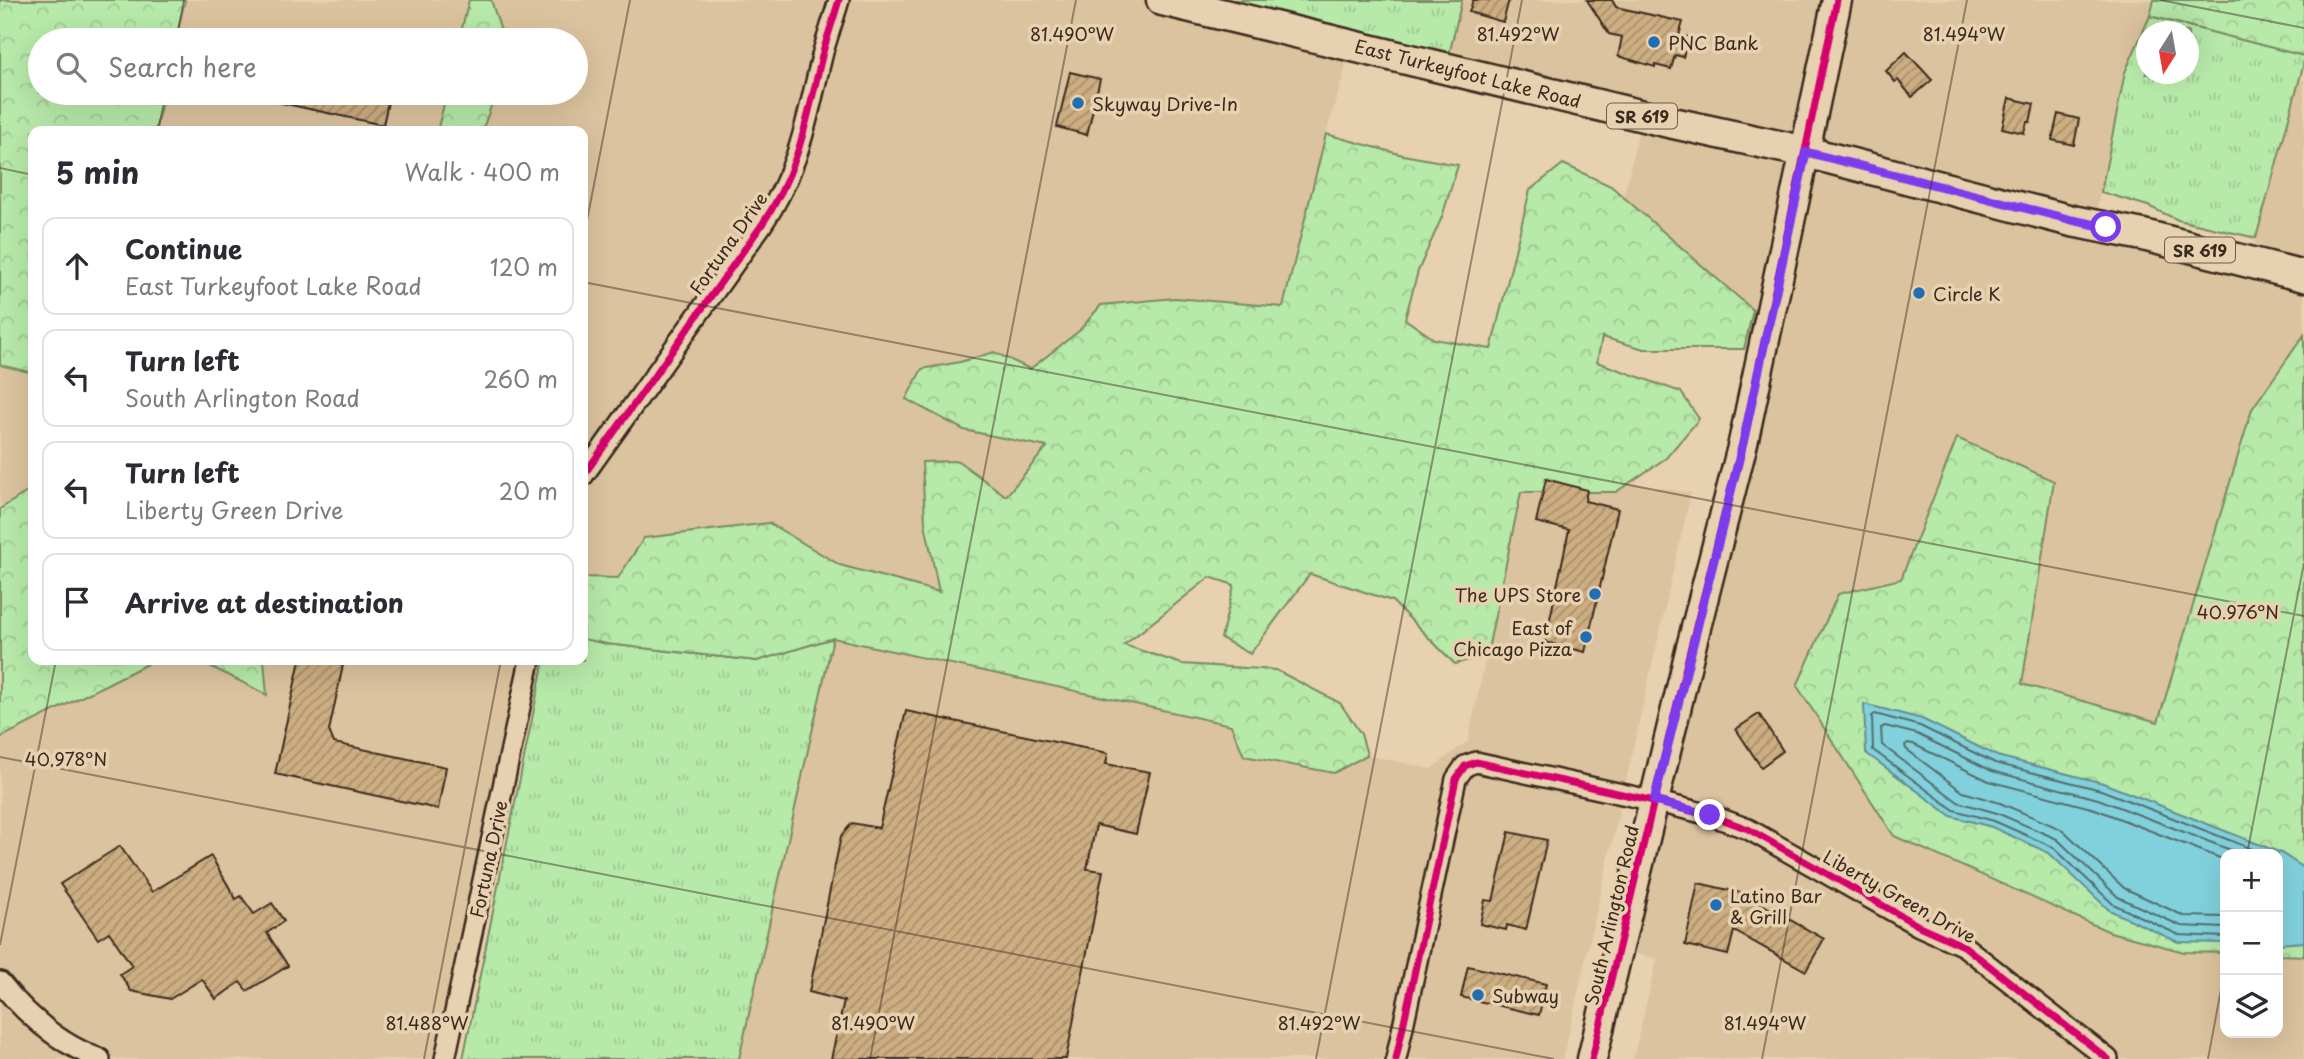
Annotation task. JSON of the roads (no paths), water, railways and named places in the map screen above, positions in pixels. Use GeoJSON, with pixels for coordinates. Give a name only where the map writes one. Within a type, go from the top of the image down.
{"type":"FeatureCollection","features":[{"type":"Feature","properties":{"kind":"main road","name":"East Turkeyfoot Lake Road"},"geometry":{"type":"LineString","coordinates":[[1162,0],[1643,116],[1806,152],[2304,276]]}},
{"type":"Feature","properties":{"kind":"main road","name":"South Arlington Road"},"geometry":{"type":"LineString","coordinates":[[1592,1059],[1743,443],[1837,0]]}},
{"type":"Feature","properties":{"kind":"street","name":"Fortuna Drive"},"geometry":{"type":"LineString","coordinates":[[588,469],[783,191],[800,149],[839,0]]}},
{"type":"Feature","properties":{"kind":"street","name":"Fortuna Drive"},"geometry":{"type":"LineString","coordinates":[[445,1059],[529,665]]}},
{"type":"Feature","properties":{"kind":"street","name":"Liberty Green Drive"},"geometry":{"type":"LineString","coordinates":[[1396,1059],[1456,779],[1465,766],[1476,762],[1654,801],[1710,815],[1748,829],[1919,926],[1964,946],[2108,1059]]}},
{"type":"Feature","properties":{"kind":"street"},"geometry":{"type":"LineString","coordinates":[[0,982],[23,1010],[44,1027],[65,1042],[100,1059]]}},
{"type":"Feature","properties":{"kind":"water"},"geometry":{"type":"Polygon","coordinates":[[[1864,704],[1922,719],[1997,756],[2103,783],[2271,849],[2220,849],[2220,943],[2178,942],[2109,910],[2049,853],[1992,827],[1951,816],[1866,753],[1864,704]]]}},
{"type":"Feature","properties":{"kind":"water"},"geometry":{"type":"Polygon","coordinates":[[[2283,854],[2304,868],[2304,942],[2283,944],[2283,854]]]}},
{"type":"Feature","properties":{"kind":"place","name":"PNC Bank"},"geometry":{"type":"Point","coordinates":[1654,42]}},
{"type":"Feature","properties":{"kind":"place","name":"Skyway Drive-In"},"geometry":{"type":"Point","coordinates":[1078,103]}},
{"type":"Feature","properties":{"kind":"place","name":"Circle K"},"geometry":{"type":"Point","coordinates":[1919,293]}},
{"type":"Feature","properties":{"kind":"place","name":"The UPS Store"},"geometry":{"type":"Point","coordinates":[1595,594]}},
{"type":"Feature","properties":{"kind":"place","name":"East of Chicago Pizza"},"geometry":{"type":"Point","coordinates":[1586,637]}},
{"type":"Feature","properties":{"kind":"place","name":"Latino Bar & Grill"},"geometry":{"type":"Point","coordinates":[1716,905]}},
{"type":"Feature","properties":{"kind":"place","name":"Subway"},"geometry":{"type":"Point","coordinates":[1478,995]}}]}
